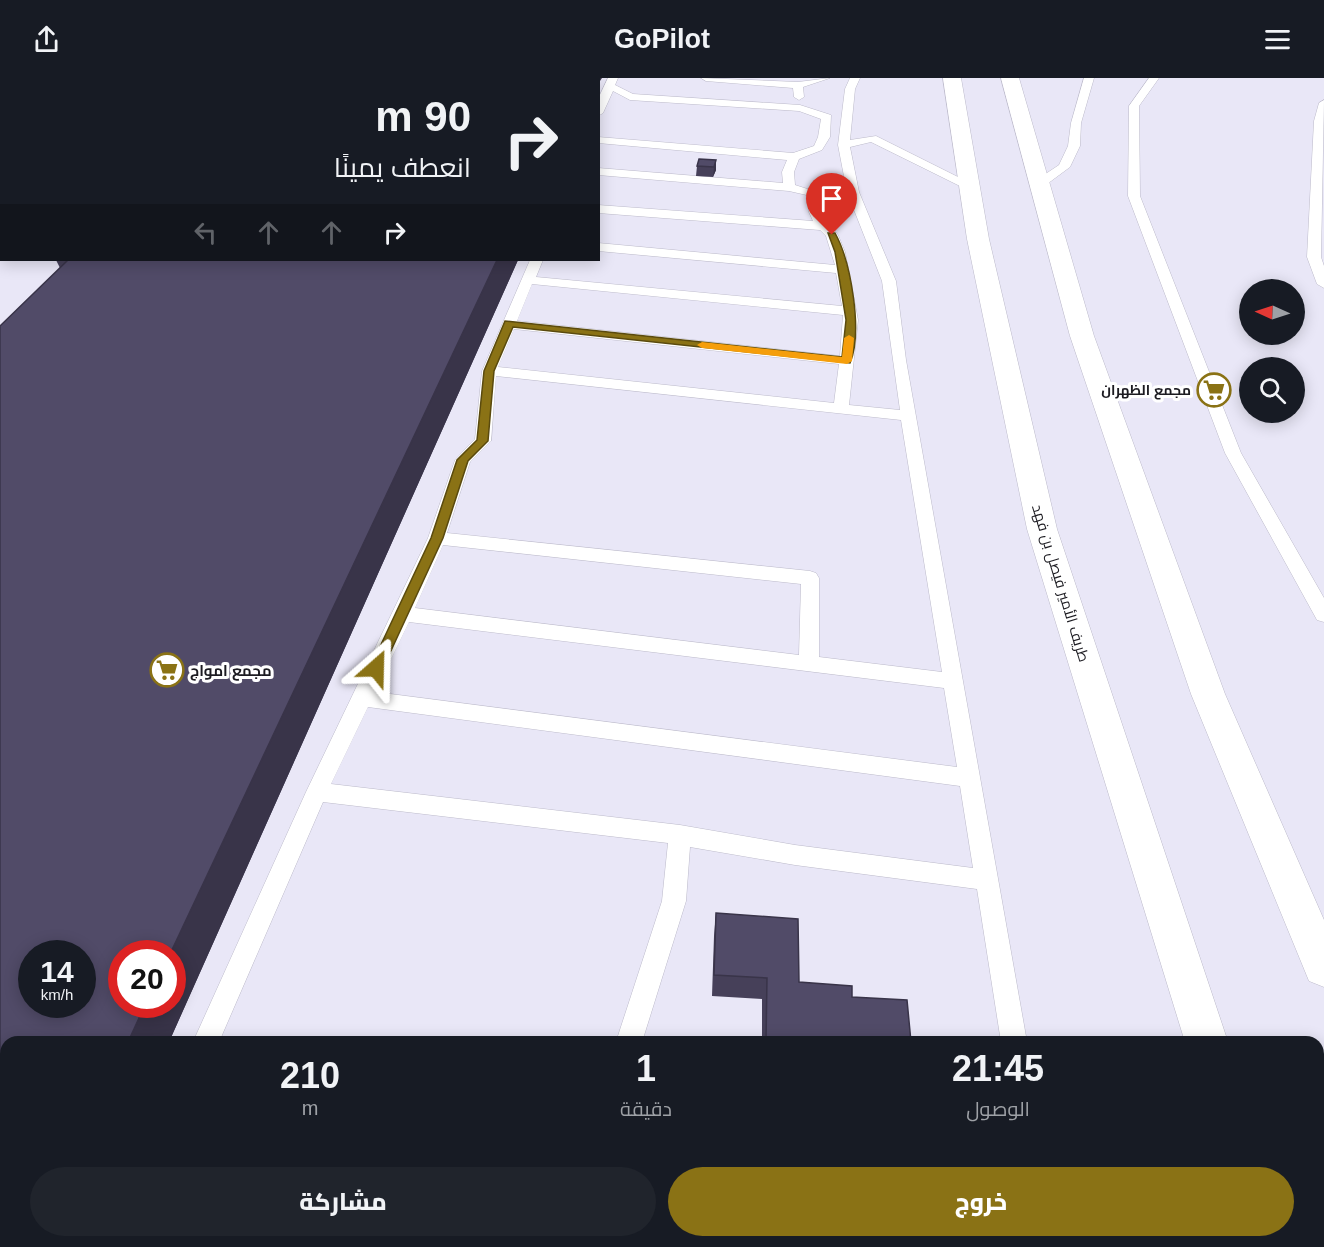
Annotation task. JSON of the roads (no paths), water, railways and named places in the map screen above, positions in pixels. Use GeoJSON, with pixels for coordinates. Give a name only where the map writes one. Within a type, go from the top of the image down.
{"type":"FeatureCollection","features":[{"type":"Feature","properties":{"kind":"main road","name":"طريف الأمير فيصل بن فهد"},"geometry":{"type":"LineString","coordinates":[[952,78],[978,239],[1042,529],[1205,1036]]}},
{"type":"Feature","properties":{"kind":"main road"},"geometry":{"type":"LineString","coordinates":[[1010,78],[1082,336],[1208,694],[1324,967]]}},
{"type":"Feature","properties":{"kind":"lane"},"geometry":{"type":"LineString","coordinates":[[706,78],[798,85],[813,83],[825,78]]}},
{"type":"Feature","properties":{"kind":"lane"},"geometry":{"type":"LineString","coordinates":[[855,78],[850,89],[844,145],[853,192],[889,281],[908,416],[1013,1036]]}},
{"type":"Feature","properties":{"kind":"lane"},"geometry":{"type":"LineString","coordinates":[[1039,184],[1064,167],[1074,146],[1076,123],[1089,78]]}},
{"type":"Feature","properties":{"kind":"lane"},"geometry":{"type":"LineString","coordinates":[[1154,78],[1134,106],[1134,196],[1233,453],[1324,615]]}},
{"type":"Feature","properties":{"kind":"lane"},"geometry":{"type":"LineString","coordinates":[[600,107],[611,82],[630,97],[800,108],[827,117],[824,137],[818,148],[794,157],[600,140]]}},
{"type":"Feature","properties":{"kind":"lane"},"geometry":{"type":"LineString","coordinates":[[798,85],[800,108]]}},
{"type":"Feature","properties":{"kind":"lane"},"geometry":{"type":"LineString","coordinates":[[1324,103],[1320,122],[1314,257],[1324,284]]}},
{"type":"Feature","properties":{"kind":"lane"},"geometry":{"type":"LineString","coordinates":[[844,145],[872,138],[970,186]]}},
{"type":"Feature","properties":{"kind":"lane"},"geometry":{"type":"LineString","coordinates":[[789,187],[788,172],[794,157]]}},
{"type":"Feature","properties":{"kind":"lane"},"geometry":{"type":"LineString","coordinates":[[600,171],[789,187],[817,194],[815,212],[823,226],[832,235],[839,252],[849,311],[847,361],[841,408]]}},
{"type":"Feature","properties":{"kind":"lane"},"geometry":{"type":"LineString","coordinates":[[600,209],[823,226]]}},
{"type":"Feature","properties":{"kind":"lane"},"geometry":{"type":"LineString","coordinates":[[600,246],[842,270]]}},
{"type":"Feature","properties":{"kind":"lane"},"geometry":{"type":"LineString","coordinates":[[209,1036],[317,792],[403,615],[437,538],[463,460],[483,441],[489,371],[536,261]]}},
{"type":"Feature","properties":{"kind":"lane"},"geometry":{"type":"LineString","coordinates":[[528,280],[849,311]]}},
{"type":"Feature","properties":{"kind":"lane"},"geometry":{"type":"LineString","coordinates":[[509,324],[847,361]]}},
{"type":"Feature","properties":{"kind":"lane"},"geometry":{"type":"LineString","coordinates":[[489,371],[908,416]]}},
{"type":"Feature","properties":{"kind":"lane"},"geometry":{"type":"LineString","coordinates":[[437,538],[810,578],[809,663]]}},
{"type":"Feature","properties":{"kind":"lane"},"geometry":{"type":"LineString","coordinates":[[403,615],[952,681]]}},
{"type":"Feature","properties":{"kind":"lane"},"geometry":{"type":"LineString","coordinates":[[362,698],[970,778]]}},
{"type":"Feature","properties":{"kind":"lane"},"geometry":{"type":"LineString","coordinates":[[317,792],[680,835],[795,855],[987,880]]}},
{"type":"Feature","properties":{"kind":"lane"},"geometry":{"type":"LineString","coordinates":[[631,1036],[674,901],[680,835]]}},
{"type":"Feature","properties":{"kind":"place","name":"مجمع الظهران"},"geometry":{"type":"Point","coordinates":[1214,390]}},
{"type":"Feature","properties":{"kind":"place","name":"مجمع امواج"},"geometry":{"type":"Point","coordinates":[167,670]}}]}
